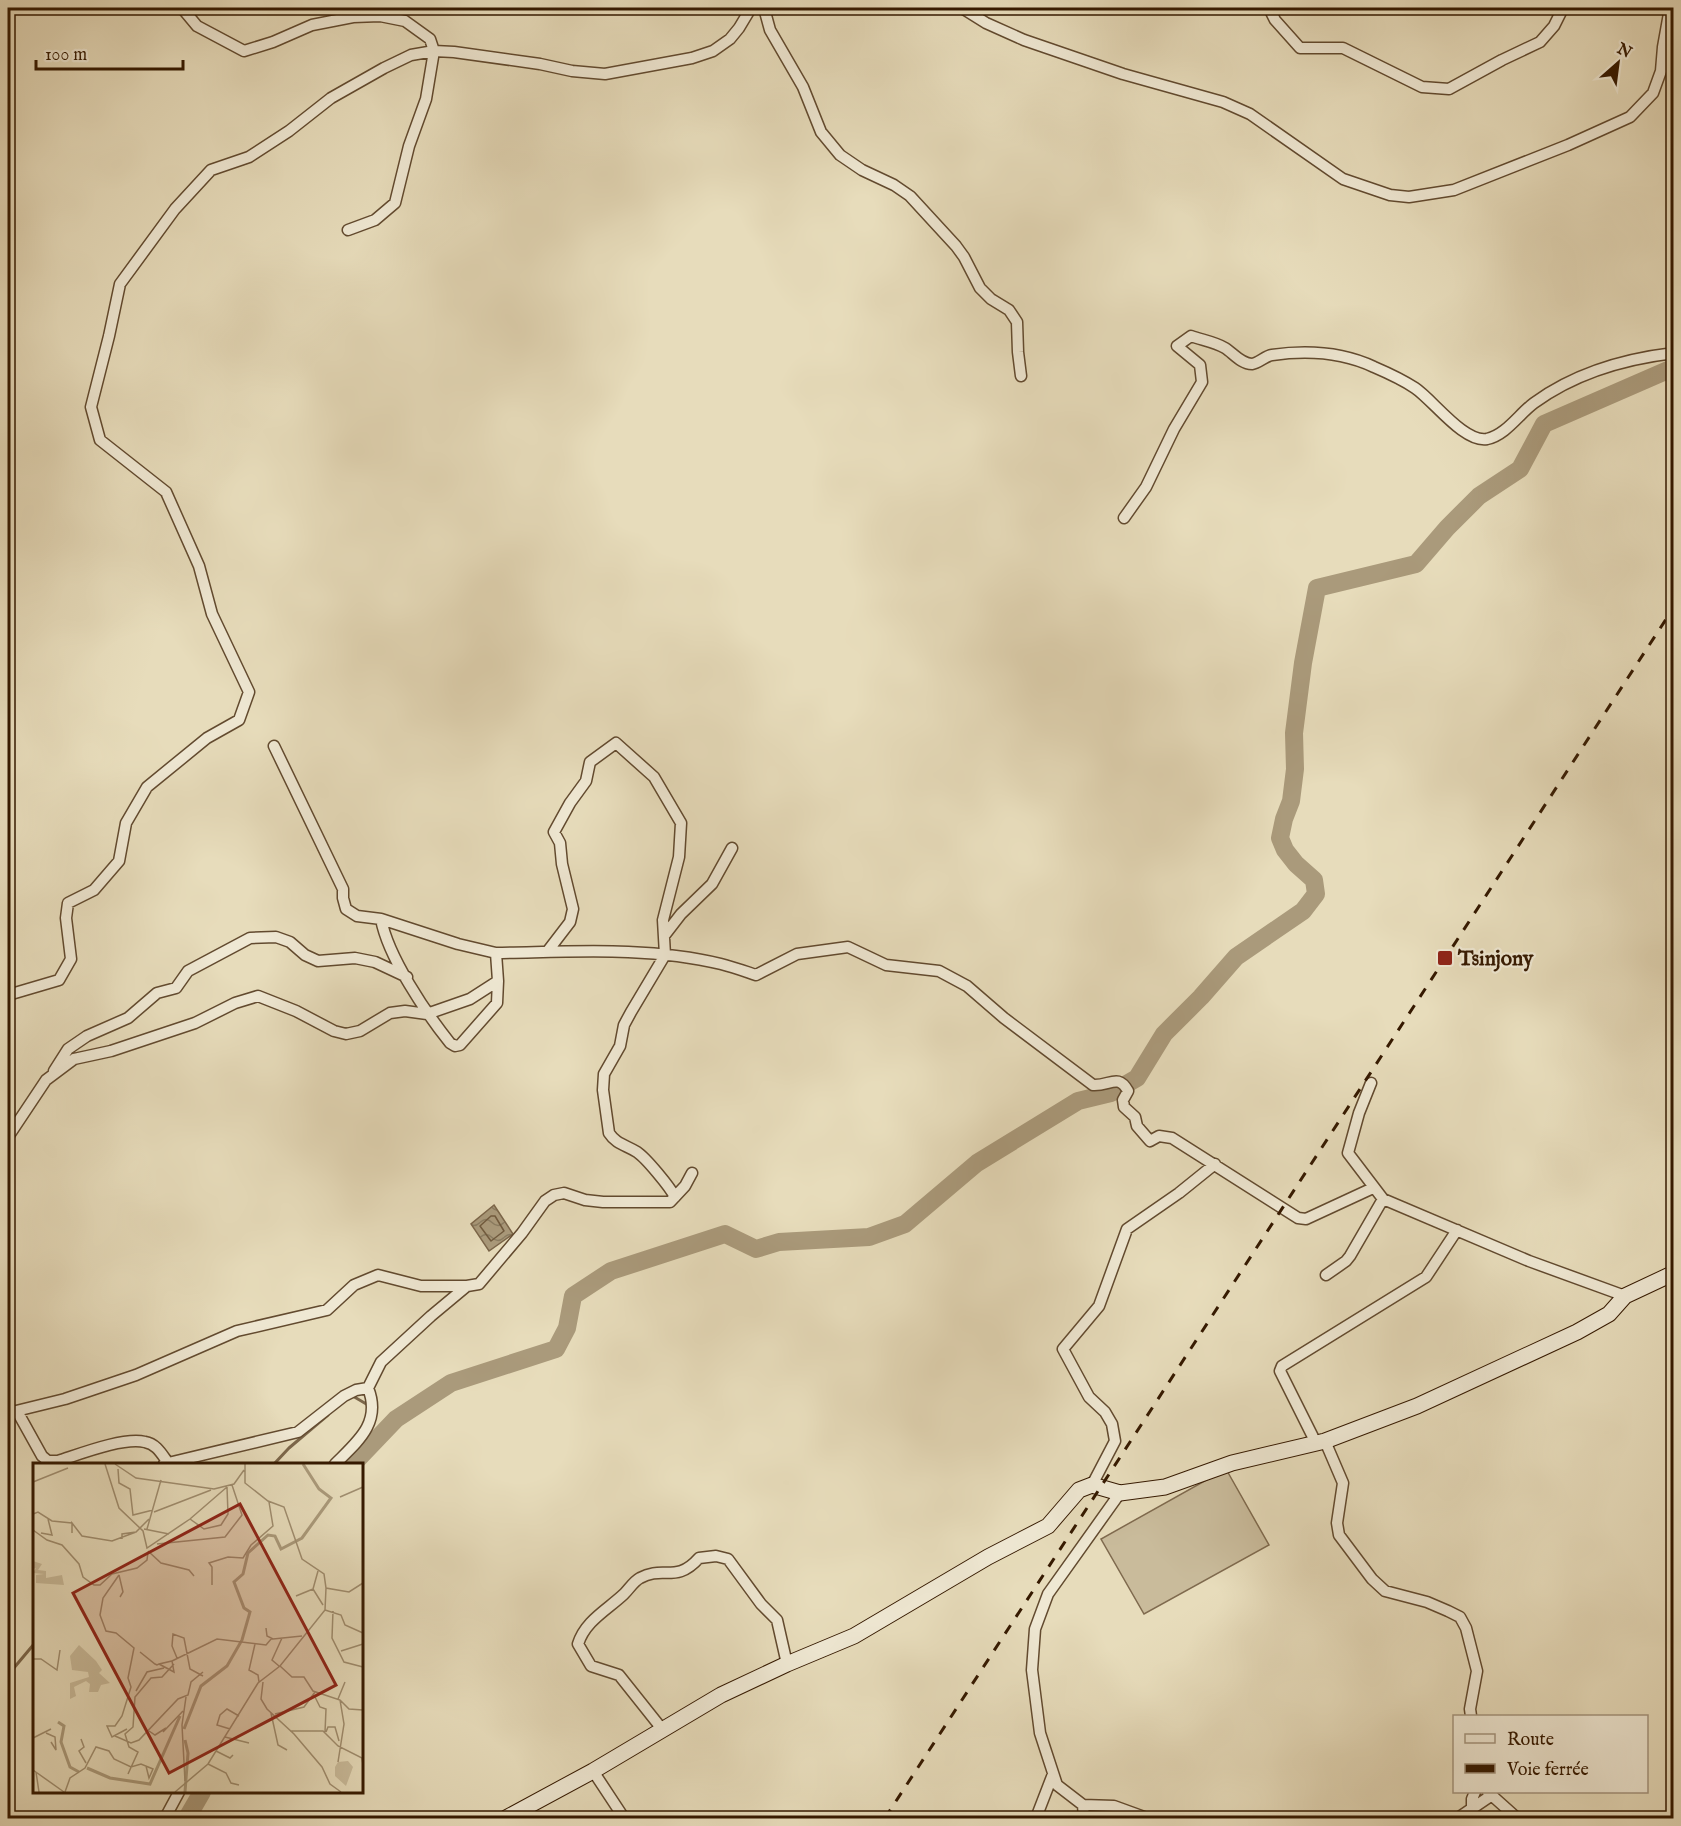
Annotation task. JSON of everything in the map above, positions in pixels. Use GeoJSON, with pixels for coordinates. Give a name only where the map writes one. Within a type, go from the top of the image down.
{"type":"FeatureCollection","features":[{"type":"Feature","properties":{"kind":"street"},"geometry":{"type":"LineString","coordinates":[[182,8],[197,26],[244,51],[273,42],[312,25],[353,17],[380,16],[405,21],[430,39],[434,51],[426,99],[409,146],[395,203],[375,220],[348,230]]}},
{"type":"Feature","properties":{"kind":"street"},"geometry":{"type":"LineString","coordinates":[[8,995],[59,980],[71,959],[66,918],[68,903],[94,890],[119,861],[126,823],[147,787],[207,738],[239,720],[249,692],[212,614],[199,566],[166,492],[100,440],[91,407],[120,284],[175,209],[211,170],[249,157],[289,131],[331,98],[411,55],[434,51],[540,64],[580,73],[605,74],[692,58],[713,51],[730,39],[740,28],[751,8]]}},
{"type":"Feature","properties":{"kind":"street"},"geometry":{"type":"LineString","coordinates":[[764,8],[770,30],[802,87],[821,132],[840,155],[862,170],[894,185],[910,196],[956,246],[980,288],[991,299],[1009,309],[1017,322],[1021,376]]}},
{"type":"Feature","properties":{"kind":"street"},"geometry":{"type":"LineString","coordinates":[[962,8],[1004,33],[1123,74],[1223,102],[1250,114],[1343,179],[1390,195],[1409,197],[1427,196],[1462,187],[1579,141],[1630,117],[1653,93],[1661,71],[1670,8]]}},
{"type":"Feature","properties":{"kind":"street"},"geometry":{"type":"LineString","coordinates":[[1269,8],[1275,20],[1300,48],[1343,48],[1422,87],[1449,90],[1502,60],[1540,42],[1554,26],[1563,8]]}},
{"type":"Feature","properties":{"kind":"street"},"geometry":{"type":"LineString","coordinates":[[1124,518],[1146,487],[1174,429],[1202,382],[1200,365],[1177,346],[1191,336],[1224,348],[1245,363],[1253,364],[1268,355],[1302,352],[1339,355],[1365,363],[1413,387],[1459,428],[1473,437],[1486,439],[1500,433],[1534,404],[1569,381],[1600,368],[1644,356],[1674,353]]}},
{"type":"Feature","properties":{"kind":"street"},"geometry":{"type":"LineString","coordinates":[[547,952],[570,922],[573,909],[562,864],[560,843],[554,832],[570,802],[586,781],[590,762],[616,743],[654,777],[681,823],[679,857],[663,920],[665,955],[624,1024],[620,1046],[604,1074],[603,1090],[609,1133],[618,1143],[638,1153],[671,1189],[675,1197]]}},
{"type":"Feature","properties":{"kind":"street"},"geometry":{"type":"LineString","coordinates":[[274,746],[343,889],[346,909],[357,916],[381,919],[458,944],[496,953],[620,951],[721,964],[756,975],[797,954],[848,947],[886,965],[939,971],[967,986],[1004,1018],[1090,1084],[1096,1086],[1119,1081],[1128,1093],[1123,1100],[1124,1107],[1135,1117],[1137,1126],[1150,1141],[1159,1136],[1172,1138],[1298,1218],[1306,1219],[1373,1188]]}},
{"type":"Feature","properties":{"kind":"street"},"geometry":{"type":"LineString","coordinates":[[664,936],[681,914],[711,884],[732,848]]}},
{"type":"Feature","properties":{"kind":"street"},"geometry":{"type":"LineString","coordinates":[[381,919],[384,936],[427,1014],[455,1046],[460,1045],[497,1003],[496,953]]}},
{"type":"Feature","properties":{"kind":"street"},"geometry":{"type":"LineString","coordinates":[[8,1137],[39,1088],[52,1074],[68,1049],[87,1036],[128,1018],[157,993],[176,988],[188,971],[250,938],[276,937],[290,942],[305,955],[318,961],[355,958],[375,962],[407,977]]}},
{"type":"Feature","properties":{"kind":"street"},"geometry":{"type":"LineString","coordinates":[[52,1074],[74,1059],[111,1051],[186,1026],[236,1003],[258,996],[296,1011],[334,1031],[346,1034],[360,1031],[390,1013],[405,1011],[427,1014],[470,999],[498,981]]}},
{"type":"Feature","properties":{"kind":"street"},"geometry":{"type":"LineString","coordinates":[[1371,1083],[1359,1113],[1348,1154],[1383,1200],[1529,1261],[1625,1296]]}},
{"type":"Feature","properties":{"kind":"street"},"geometry":{"type":"LineString","coordinates":[[1092,1485],[1115,1441],[1112,1424],[1105,1412],[1089,1398],[1063,1349],[1099,1306],[1127,1229],[1179,1193],[1215,1164]]}},
{"type":"Feature","properties":{"kind":"street"},"geometry":{"type":"LineString","coordinates":[[166,1463],[158,1448],[145,1442],[117,1443],[58,1461],[48,1461],[42,1456],[12,1412],[65,1399],[136,1375],[237,1331],[327,1310],[354,1285],[378,1275],[421,1286],[479,1284],[522,1233],[544,1201],[554,1195],[564,1193],[585,1200],[603,1202],[646,1204],[670,1202],[685,1186],[692,1173]]}},
{"type":"Feature","properties":{"kind":"street"},"geometry":{"type":"LineString","coordinates":[[1326,1275],[1350,1256],[1383,1200]]}},
{"type":"Feature","properties":{"kind":"street"},"geometry":{"type":"LineString","coordinates":[[1457,1230],[1426,1277],[1282,1366],[1280,1371],[1343,1483],[1337,1523],[1339,1535],[1372,1579],[1385,1591],[1427,1602],[1460,1617],[1466,1628],[1477,1671],[1471,1715]]}},
{"type":"Feature","properties":{"kind":"street"},"geometry":{"type":"LineString","coordinates":[[506,1818],[593,1771],[721,1695],[854,1636],[988,1557],[1048,1526],[1079,1490],[1092,1485],[1120,1493],[1165,1487],[1232,1463],[1320,1442],[1417,1406],[1577,1332],[1609,1314],[1625,1296],[1674,1273]]}},
{"type":"Feature","properties":{"kind":"street"},"geometry":{"type":"LineString","coordinates":[[336,1463],[362,1437],[373,1414],[372,1399],[368,1388],[381,1362],[467,1286]]}},
{"type":"Feature","properties":{"kind":"street"},"geometry":{"type":"LineString","coordinates":[[171,1463],[298,1432],[344,1396],[356,1390],[368,1388]]}},
{"type":"Feature","properties":{"kind":"street"},"geometry":{"type":"LineString","coordinates":[[1120,1493],[1048,1594],[1035,1629],[1032,1670],[1040,1733],[1057,1785],[1083,1805],[1114,1806],[1147,1818]]}},
{"type":"Feature","properties":{"kind":"street"},"geometry":{"type":"LineString","coordinates":[[662,1729],[619,1675],[591,1666],[578,1644],[581,1633],[589,1624],[640,1578],[655,1574],[678,1574],[690,1568],[699,1558],[716,1556],[728,1559],[761,1604],[777,1620],[787,1664]]}},
{"type":"Feature","properties":{"kind":"street"},"geometry":{"type":"LineString","coordinates":[[593,1771],[624,1818]]}},
{"type":"Feature","properties":{"kind":"street"},"geometry":{"type":"LineString","coordinates":[[1036,1818],[1053,1774]]}},
{"type":"Feature","properties":{"kind":"street"},"geometry":{"type":"LineString","coordinates":[[165,1818],[178,1793]]}},
{"type":"Feature","properties":{"kind":"street"},"geometry":{"type":"LineString","coordinates":[[1472,1813],[1475,1793]]}},
{"type":"Feature","properties":{"kind":"street"},"geometry":{"type":"LineString","coordinates":[[1458,1818],[1472,1813],[1490,1793],[1517,1818]]}},
{"type":"Feature","properties":{"kind":"street"},"geometry":{"type":"LineString","coordinates":[[1083,1805],[1084,1818]]}},
{"type":"Feature","properties":{"kind":"shaded area"},"geometry":{"type":"Polygon","coordinates":[[[1226,1469],[1269,1545],[1144,1614],[1101,1539],[1226,1469]]]}},
{"type":"Feature","properties":{"kind":"water"},"geometry":{"type":"Polygon","coordinates":[[[494,1205],[513,1234],[489,1251],[471,1224],[494,1205]]]}},
{"type":"Feature","properties":{"kind":"waterway"},"geometry":{"type":"LineString","coordinates":[[354,1463],[396,1419],[451,1383],[556,1349],[567,1328],[573,1296],[611,1271],[725,1234],[756,1249],[779,1242],[869,1237],[905,1224],[977,1163],[1078,1101],[1111,1093],[1137,1078],[1164,1034],[1236,957],[1303,911],[1316,894],[1314,880],[1296,864],[1285,850],[1280,838],[1291,801],[1295,769],[1294,733],[1303,663],[1317,588],[1416,564],[1479,496],[1520,469],[1544,424],[1668,370],[1674,370]]}},
{"type":"Feature","properties":{"kind":"waterway"},"geometry":{"type":"LineString","coordinates":[[351,1395],[368,1405]]}},
{"type":"Feature","properties":{"kind":"waterway"},"geometry":{"type":"LineString","coordinates":[[275,1463],[328,1415]]}},
{"type":"Feature","properties":{"kind":"waterway"},"geometry":{"type":"LineString","coordinates":[[8,1675],[33,1645]]}},
{"type":"Feature","properties":{"kind":"waterway"},"geometry":{"type":"LineString","coordinates":[[187,1818],[201,1793]]}},
{"type":"Feature","properties":{"kind":"railway"},"geometry":{"type":"LineString","coordinates":[[885,1818],[1674,607]]}},
{"type":"Feature","properties":{"kind":"place","name":"Tsinjony"},"geometry":{"type":"Point","coordinates":[1445,958]}}]}
